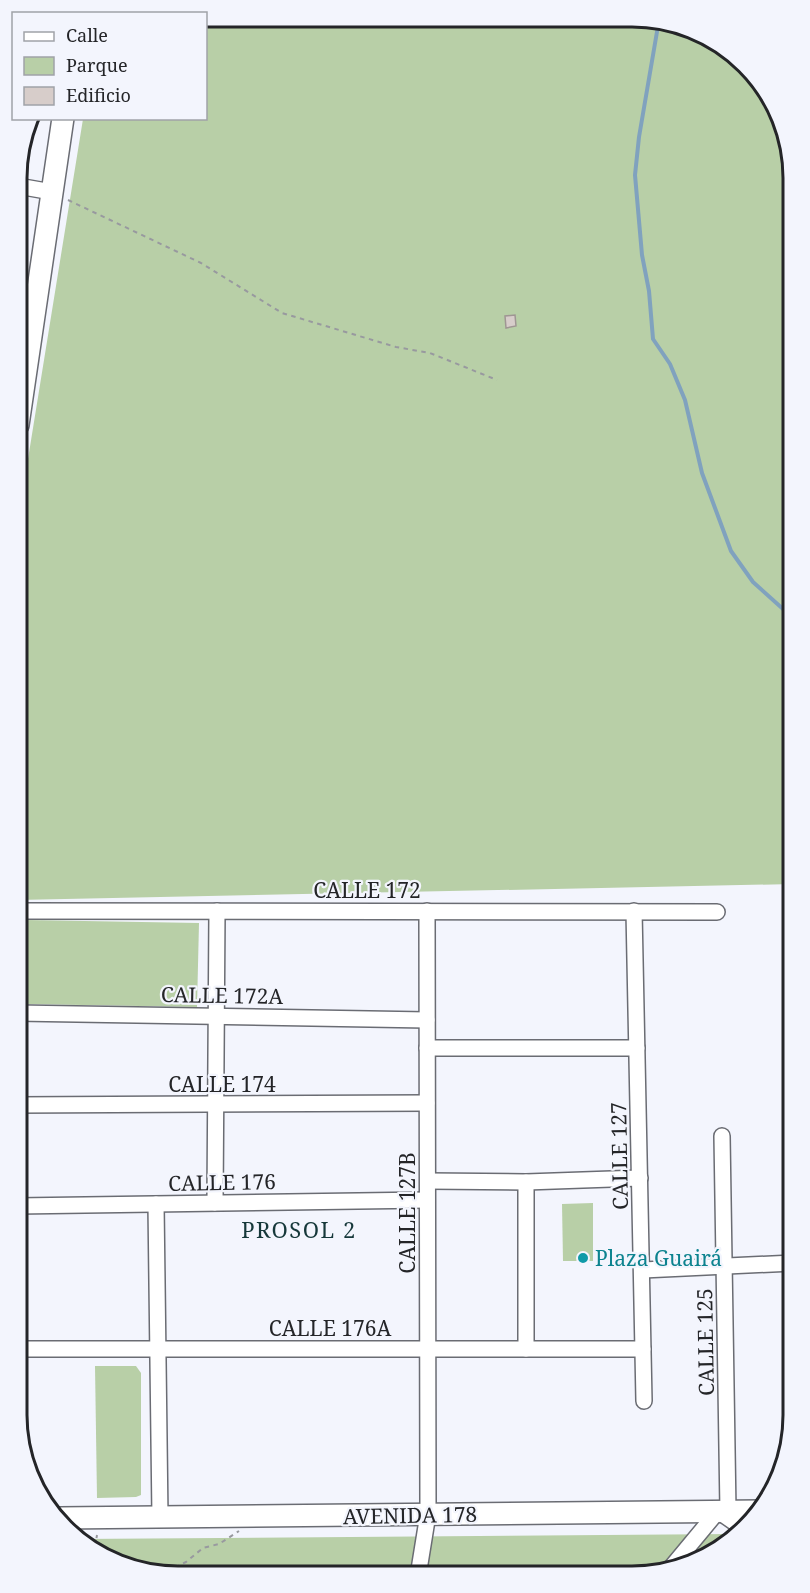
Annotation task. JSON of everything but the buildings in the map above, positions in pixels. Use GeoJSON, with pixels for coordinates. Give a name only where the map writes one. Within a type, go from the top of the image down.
{"type":"FeatureCollection","features":[{"type":"Feature","properties":{"kind":"main road"},"geometry":{"type":"LineString","coordinates":[[27,363],[63,120]]}},
{"type":"Feature","properties":{"kind":"main road","name":"AVENIDA 178"},"geometry":{"type":"LineString","coordinates":[[68,1518],[428,1514],[729,1516],[747,1513]]}},
{"type":"Feature","properties":{"kind":"street"},"geometry":{"type":"LineString","coordinates":[[27,188],[52,192]]}},
{"type":"Feature","properties":{"kind":"street","name":"CALLE 172"},"geometry":{"type":"LineString","coordinates":[[27,911],[717,912]]}},
{"type":"Feature","properties":{"kind":"street"},"geometry":{"type":"LineString","coordinates":[[215,1203],[217,911]]}},
{"type":"Feature","properties":{"kind":"street","name":"CALLE 127B"},"geometry":{"type":"LineString","coordinates":[[420,1566],[428,1514],[427,911]]}},
{"type":"Feature","properties":{"kind":"street","name":"CALLE 127"},"geometry":{"type":"LineString","coordinates":[[634,911],[644,1401]]}},
{"type":"Feature","properties":{"kind":"street","name":"CALLE 172A"},"geometry":{"type":"LineString","coordinates":[[27,1013],[427,1020]]}},
{"type":"Feature","properties":{"kind":"street"},"geometry":{"type":"LineString","coordinates":[[427,1048],[637,1048]]}},
{"type":"Feature","properties":{"kind":"street","name":"CALLE 174"},"geometry":{"type":"LineString","coordinates":[[27,1106],[427,1104]]}},
{"type":"Feature","properties":{"kind":"street","name":"CALLE 125"},"geometry":{"type":"LineString","coordinates":[[722,1136],[729,1516]]}},
{"type":"Feature","properties":{"kind":"street"},"geometry":{"type":"LineString","coordinates":[[428,1181],[526,1182],[640,1178]]}},
{"type":"Feature","properties":{"kind":"street"},"geometry":{"type":"LineString","coordinates":[[526,1182],[526,1348]]}},
{"type":"Feature","properties":{"kind":"street","name":"CALLE 176"},"geometry":{"type":"LineString","coordinates":[[27,1206],[427,1200]]}},
{"type":"Feature","properties":{"kind":"street"},"geometry":{"type":"LineString","coordinates":[[156,1204],[160,1517]]}},
{"type":"Feature","properties":{"kind":"street"},"geometry":{"type":"LineString","coordinates":[[643,1270],[783,1264]]}},
{"type":"Feature","properties":{"kind":"street","name":"CALLE 176A"},"geometry":{"type":"LineString","coordinates":[[27,1349],[643,1349]]}},
{"type":"Feature","properties":{"kind":"street"},"geometry":{"type":"LineString","coordinates":[[684,1556],[729,1516]]}},
{"type":"Feature","properties":{"kind":"path"},"geometry":{"type":"LineString","coordinates":[[52,192],[201,263],[282,313],[396,347],[430,353],[497,380]]}},
{"type":"Feature","properties":{"kind":"path"},"geometry":{"type":"LineString","coordinates":[[178,1566],[203,1548],[219,1544],[237,1535],[245,1516]]}},
{"type":"Feature","properties":{"kind":"green space"},"geometry":{"type":"Polygon","coordinates":[[[207,27],[642,27],[680,35],[716,52],[758,94],[775,130],[782,158],[783,884],[27,900],[27,465],[83,120],[207,120],[207,27]]]}},
{"type":"Feature","properties":{"kind":"green space"},"geometry":{"type":"Polygon","coordinates":[[[27,920],[199,923],[197,1007],[27,1004],[27,920]]]}},
{"type":"Feature","properties":{"kind":"green space"},"geometry":{"type":"Polygon","coordinates":[[[593,1203],[593,1261],[563,1261],[562,1204],[593,1203]]]}},
{"type":"Feature","properties":{"kind":"green space"},"geometry":{"type":"Polygon","coordinates":[[[95,1366],[136,1366],[141,1373],[141,1495],[136,1497],[97,1498],[95,1366]]]}},
{"type":"Feature","properties":{"kind":"green space"},"geometry":{"type":"Polygon","coordinates":[[[725,1534],[707,1546],[680,1558],[652,1565],[632,1566],[158,1565],[120,1554],[92,1539],[725,1534]]]}},
{"type":"Feature","properties":{"kind":"waterway"},"geometry":{"type":"LineString","coordinates":[[657,29],[639,137],[635,175],[653,339],[670,364],[685,400],[702,473],[731,551],[753,582],[783,609]]}},
{"type":"Feature","properties":{"kind":"place","name":"Plaza Guairá"},"geometry":{"type":"Point","coordinates":[583,1258]}},
{"type":"Feature","properties":{"kind":"district","name":"PROSOL 2"},"geometry":{"type":"Point","coordinates":[299,1229]}}]}
